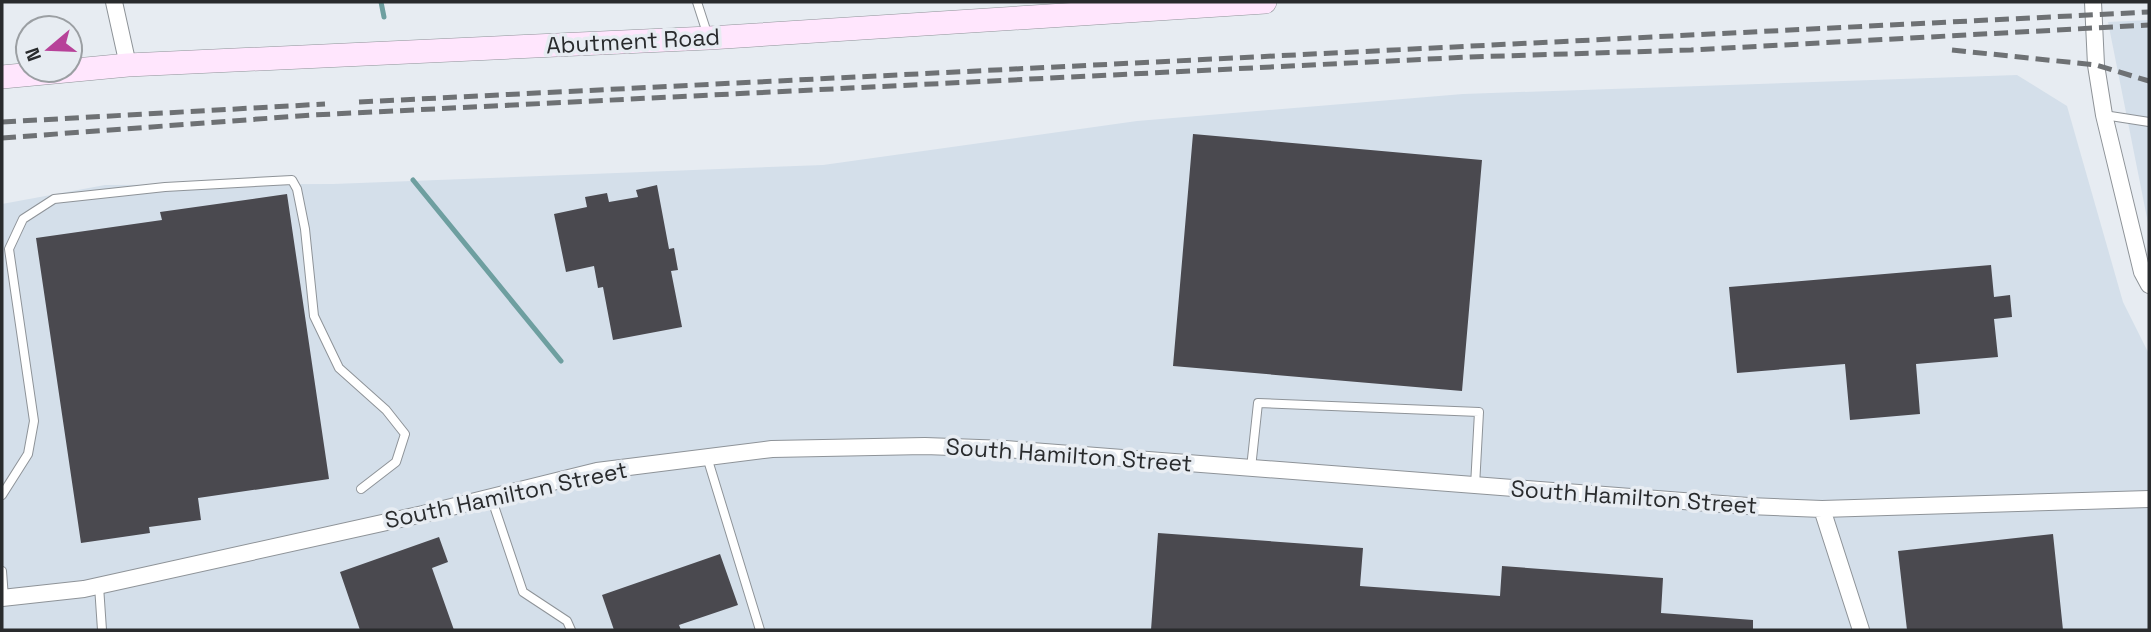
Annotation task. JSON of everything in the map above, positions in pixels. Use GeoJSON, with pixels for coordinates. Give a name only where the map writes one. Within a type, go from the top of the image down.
{"type":"FeatureCollection","features":[{"type":"Feature","properties":{"kind":"main road","name":"Abutment Road"},"geometry":{"type":"LineString","coordinates":[[2,77],[128,65],[709,38],[1012,10],[1265,2]]}},
{"type":"Feature","properties":{"kind":"street"},"geometry":{"type":"LineString","coordinates":[[114,2],[128,65]]}},
{"type":"Feature","properties":{"kind":"street"},"geometry":{"type":"LineString","coordinates":[[2093,2],[2096,65],[2104,115],[2147,276]]}},
{"type":"Feature","properties":{"kind":"street","name":"South Hamilton Street"},"geometry":{"type":"LineString","coordinates":[[3,598],[99,586],[597,471],[772,449],[925,446],[1006,449],[1748,506],[1822,509],[2149,499]]}},
{"type":"Feature","properties":{"kind":"street"},"geometry":{"type":"LineString","coordinates":[[1822,509],[1861,630]]}},
{"type":"Feature","properties":{"kind":"lane"},"geometry":{"type":"LineString","coordinates":[[697,2],[709,38]]}},
{"type":"Feature","properties":{"kind":"lane"},"geometry":{"type":"LineString","coordinates":[[2104,115],[2149,122]]}},
{"type":"Feature","properties":{"kind":"lane"},"geometry":{"type":"LineString","coordinates":[[2,495],[28,454],[34,421],[9,249],[23,219],[54,199],[165,187],[292,180],[297,189],[305,229],[314,316],[339,368],[386,410],[405,434],[396,462],[360,489]]}},
{"type":"Feature","properties":{"kind":"lane"},"geometry":{"type":"LineString","coordinates":[[1251,468],[1258,403],[1479,412],[1475,485]]}},
{"type":"Feature","properties":{"kind":"lane"},"geometry":{"type":"LineString","coordinates":[[707,457],[760,630]]}},
{"type":"Feature","properties":{"kind":"lane"},"geometry":{"type":"LineString","coordinates":[[491,497],[523,592],[567,621],[571,630]]}},
{"type":"Feature","properties":{"kind":"lane"},"geometry":{"type":"LineString","coordinates":[[2,571],[3,598]]}},
{"type":"Feature","properties":{"kind":"lane"},"geometry":{"type":"LineString","coordinates":[[99,586],[102,630]]}},
{"type":"Feature","properties":{"kind":"shaded area"},"geometry":{"type":"Polygon","coordinates":[[[2149,20],[2149,228],[2108,22],[2149,20]]]}},
{"type":"Feature","properties":{"kind":"shaded area"},"geometry":{"type":"Polygon","coordinates":[[[2017,75],[2067,106],[2123,302],[2149,354],[2149,630],[2,630],[2,204],[105,185],[333,184],[823,165],[1137,121],[1463,94],[2017,75]]]}},
{"type":"Feature","properties":{"kind":"building"},"geometry":{"type":"Polygon","coordinates":[[[1193,134],[1482,160],[1462,391],[1173,366],[1193,134]]]}},
{"type":"Feature","properties":{"kind":"building"},"geometry":{"type":"Polygon","coordinates":[[[657,185],[669,249],[674,248],[678,270],[671,271],[682,327],[613,340],[603,287],[598,288],[594,266],[566,272],[554,214],[587,207],[585,197],[607,193],[609,202],[638,197],[636,190],[657,185]]]}},
{"type":"Feature","properties":{"kind":"building"},"geometry":{"type":"Polygon","coordinates":[[[287,194],[329,479],[198,498],[201,520],[149,527],[150,533],[81,543],[36,238],[162,220],[160,212],[287,194]]]}},
{"type":"Feature","properties":{"kind":"building"},"geometry":{"type":"Polygon","coordinates":[[[1991,265],[1994,297],[2010,295],[2012,317],[1994,319],[1998,357],[1916,364],[1920,414],[1850,420],[1845,364],[1737,373],[1729,287],[1991,265]]]}},
{"type":"Feature","properties":{"kind":"building"},"geometry":{"type":"Polygon","coordinates":[[[1158,533],[1363,548],[1360,586],[1500,596],[1502,566],[1663,578],[1661,613],[1753,620],[1753,630],[1151,630],[1158,533]]]}},
{"type":"Feature","properties":{"kind":"building"},"geometry":{"type":"Polygon","coordinates":[[[2053,534],[2063,630],[1907,630],[1898,551],[2053,534]]]}},
{"type":"Feature","properties":{"kind":"building"},"geometry":{"type":"Polygon","coordinates":[[[439,537],[448,562],[432,568],[454,630],[360,630],[340,572],[439,537]]]}},
{"type":"Feature","properties":{"kind":"building"},"geometry":{"type":"Polygon","coordinates":[[[720,554],[738,605],[679,625],[681,630],[614,630],[602,595],[720,554]]]}},
{"type":"Feature","properties":{"kind":"waterway"},"geometry":{"type":"LineString","coordinates":[[381,2],[384,17]]}},
{"type":"Feature","properties":{"kind":"waterway"},"geometry":{"type":"LineString","coordinates":[[413,180],[561,361]]}},
{"type":"Feature","properties":{"kind":"railway"},"geometry":{"type":"LineString","coordinates":[[359,102],[2149,12]]}},
{"type":"Feature","properties":{"kind":"railway"},"geometry":{"type":"LineString","coordinates":[[2,138],[313,115],[1470,57],[1691,50],[2149,25]]}},
{"type":"Feature","properties":{"kind":"railway"},"geometry":{"type":"LineString","coordinates":[[1952,50],[2096,65],[2149,81]]}},
{"type":"Feature","properties":{"kind":"railway"},"geometry":{"type":"LineString","coordinates":[[2,122],[325,104]]}}]}
